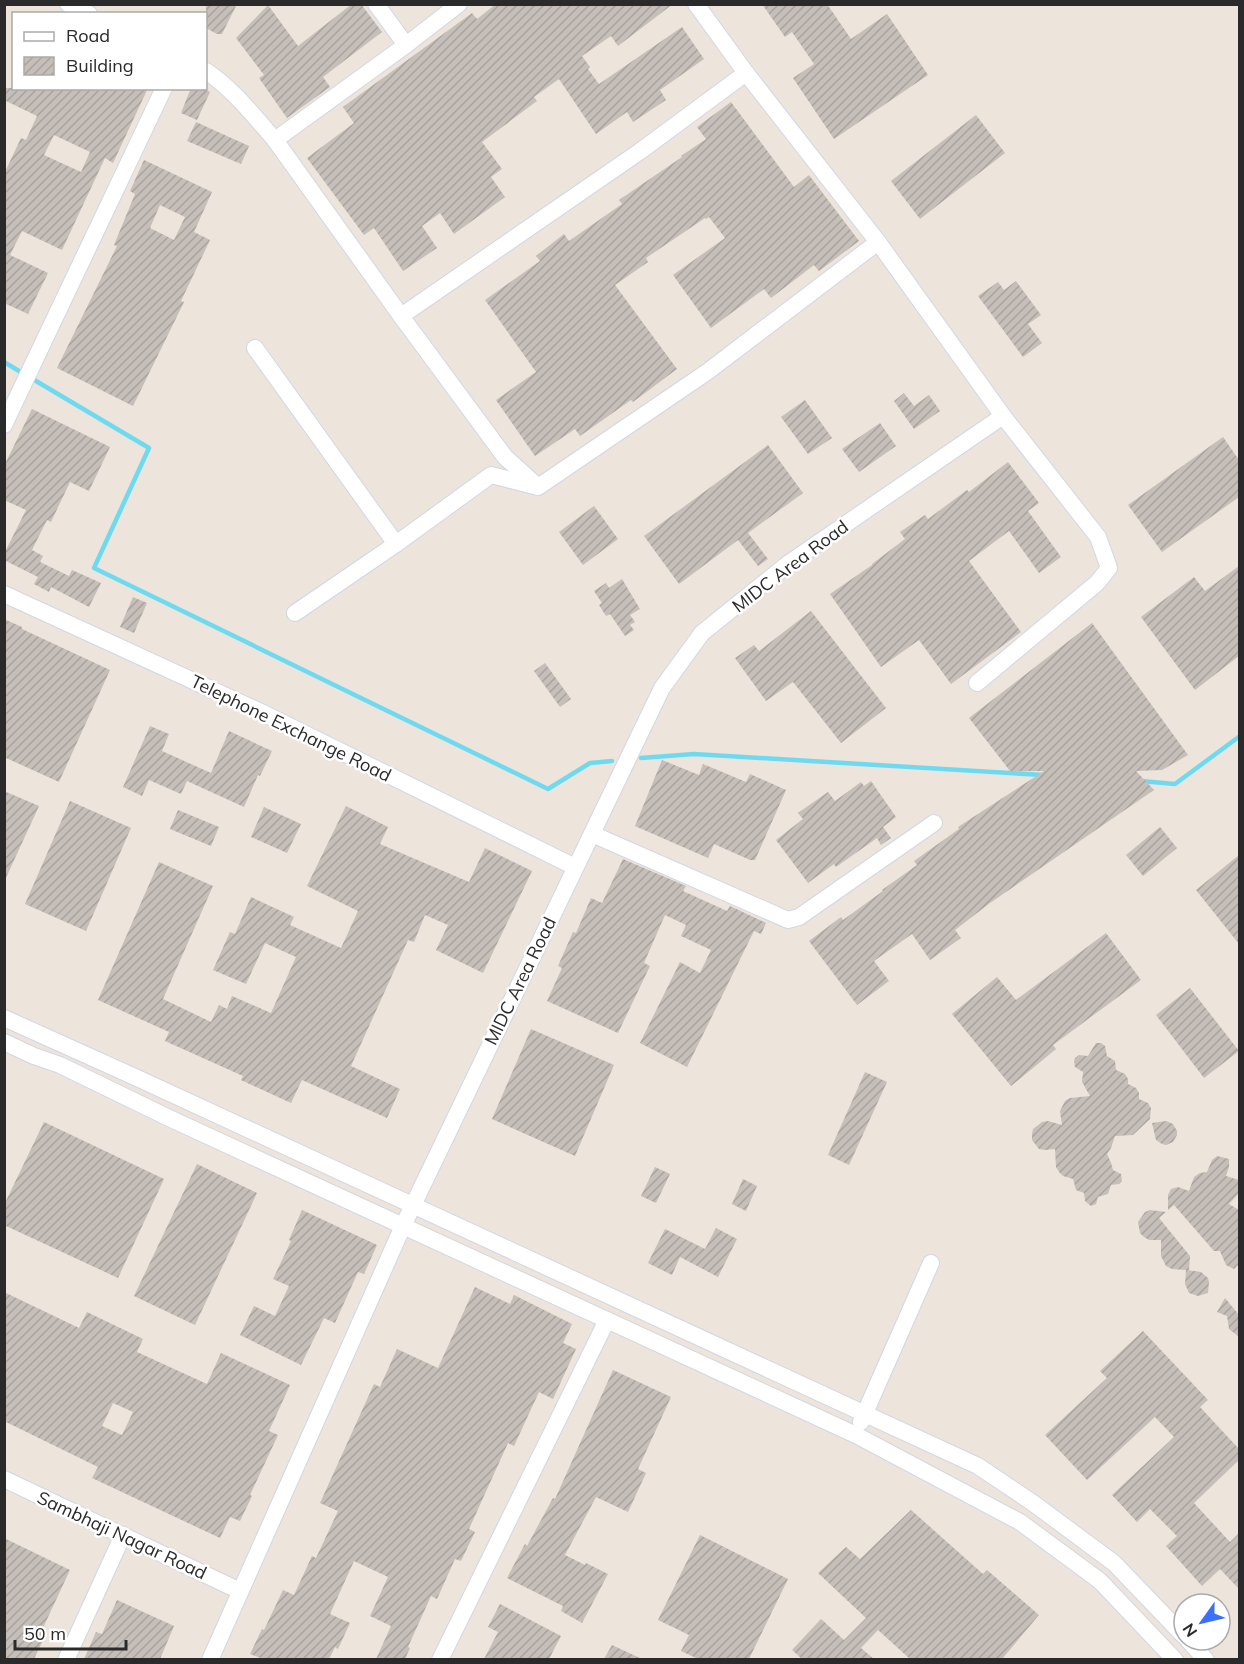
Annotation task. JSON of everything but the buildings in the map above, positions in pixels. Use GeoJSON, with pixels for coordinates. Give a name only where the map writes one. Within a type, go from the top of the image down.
{"type":"FeatureCollection","features":[{"type":"Feature","properties":{"kind":"street"},"geometry":{"type":"LineString","coordinates":[[68,4],[85,12]]}},
{"type":"Feature","properties":{"kind":"street"},"geometry":{"type":"LineString","coordinates":[[376,4],[406,45]]}},
{"type":"Feature","properties":{"kind":"street"},"geometry":{"type":"LineString","coordinates":[[274,140],[459,4]]}},
{"type":"Feature","properties":{"kind":"street"},"geometry":{"type":"LineString","coordinates":[[696,4],[746,73],[878,242],[1003,416],[1098,537],[1109,568],[1097,584],[977,683]]}},
{"type":"Feature","properties":{"kind":"street"},"geometry":{"type":"LineString","coordinates":[[207,72],[241,100],[274,140],[505,457],[537,487]]}},
{"type":"Feature","properties":{"kind":"street"},"geometry":{"type":"LineString","coordinates":[[401,316],[639,152],[746,73]]}},
{"type":"Feature","properties":{"kind":"street"},"geometry":{"type":"LineString","coordinates":[[4,425],[163,90]]}},
{"type":"Feature","properties":{"kind":"street"},"geometry":{"type":"LineString","coordinates":[[295,613],[491,475],[537,487],[707,372],[878,242]]}},
{"type":"Feature","properties":{"kind":"street"},"geometry":{"type":"LineString","coordinates":[[255,348],[396,544]]}},
{"type":"Feature","properties":{"kind":"street","name":"MIDC Area Road"},"geometry":{"type":"LineString","coordinates":[[210,1659],[403,1226],[662,688],[702,633],[789,563],[1003,416]]}},
{"type":"Feature","properties":{"kind":"street","name":"Telephone Exchange Road"},"geometry":{"type":"LineString","coordinates":[[4,594],[263,713],[575,867]]}},
{"type":"Feature","properties":{"kind":"street"},"geometry":{"type":"LineString","coordinates":[[592,834],[788,920],[799,917],[934,823]]}},
{"type":"Feature","properties":{"kind":"street"},"geometry":{"type":"LineString","coordinates":[[4,1018],[978,1466],[1033,1503],[1114,1563],[1172,1624]]}},
{"type":"Feature","properties":{"kind":"street"},"geometry":{"type":"LineString","coordinates":[[4,1042],[60,1065],[169,1118],[856,1435],[1020,1522],[1100,1581],[1175,1659]]}},
{"type":"Feature","properties":{"kind":"street"},"geometry":{"type":"LineString","coordinates":[[169,1118],[179,1098]]}},
{"type":"Feature","properties":{"kind":"street"},"geometry":{"type":"LineString","coordinates":[[220,1141],[229,1121]]}},
{"type":"Feature","properties":{"kind":"street"},"geometry":{"type":"LineString","coordinates":[[296,1176],[305,1156]]}},
{"type":"Feature","properties":{"kind":"street"},"geometry":{"type":"LineString","coordinates":[[856,1435],[931,1263]]}},
{"type":"Feature","properties":{"kind":"street"},"geometry":{"type":"LineString","coordinates":[[440,1659],[607,1320]]}},
{"type":"Feature","properties":{"kind":"street","name":"Sambhaji Nagar Road"},"geometry":{"type":"LineString","coordinates":[[4,1479],[240,1591]]}},
{"type":"Feature","properties":{"kind":"street"},"geometry":{"type":"LineString","coordinates":[[1020,1522],[1033,1503]]}},
{"type":"Feature","properties":{"kind":"street"},"geometry":{"type":"LineString","coordinates":[[66,1659],[123,1535]]}},
{"type":"Feature","properties":{"kind":"street"},"geometry":{"type":"LineString","coordinates":[[1161,1645],[1172,1640]]}},
{"type":"Feature","properties":{"kind":"waterway"},"geometry":{"type":"LineString","coordinates":[[4,362],[149,448],[94,568],[548,789],[590,763],[612,761]]}},
{"type":"Feature","properties":{"kind":"waterway"},"geometry":{"type":"LineString","coordinates":[[1141,781],[1175,784],[1240,736]]}},
{"type":"Feature","properties":{"kind":"waterway"},"geometry":{"type":"LineString","coordinates":[[641,758],[694,754],[1043,775]]}}]}
